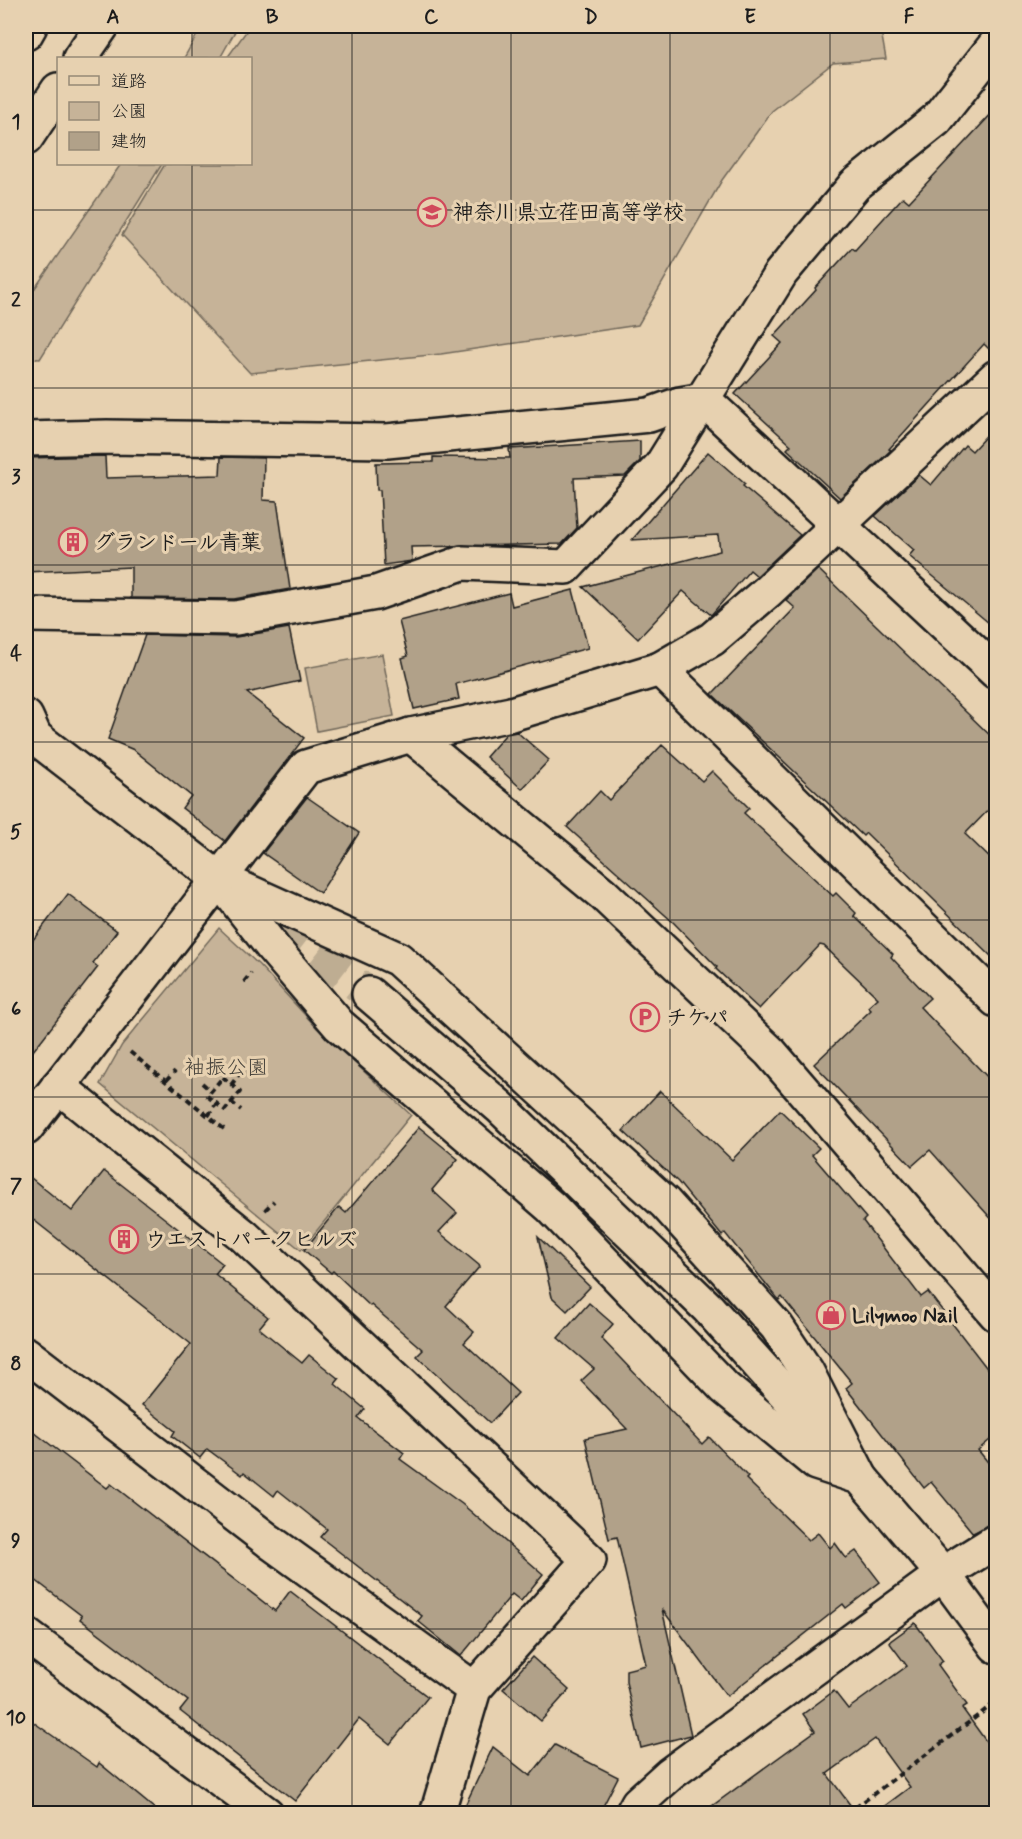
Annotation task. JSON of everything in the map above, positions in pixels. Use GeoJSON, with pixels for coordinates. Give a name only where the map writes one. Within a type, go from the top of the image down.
{"type":"FeatureCollection","features":[{"type":"Feature","properties":{"kind":"street"},"geometry":{"type":"LineString","coordinates":[[26,33],[30,26]]}},
{"type":"Feature","properties":{"kind":"street"},"geometry":{"type":"LineString","coordinates":[[81,57],[102,26]]}},
{"type":"Feature","properties":{"kind":"street"},"geometry":{"type":"LineString","coordinates":[[26,615],[236,618],[376,593],[462,563],[566,567],[661,466],[781,273],[855,185],[936,120],[996,44]]}},
{"type":"Feature","properties":{"kind":"street"},"geometry":{"type":"LineString","coordinates":[[26,138],[57,92]]}},
{"type":"Feature","properties":{"kind":"street"},"geometry":{"type":"LineString","coordinates":[[26,1128],[306,767],[411,735],[511,714],[660,669],[712,639],[768,591],[996,377]]}},
{"type":"Feature","properties":{"kind":"street"},"geometry":{"type":"LineString","coordinates":[[26,439],[107,437],[387,441],[649,415],[680,404],[704,400]]}},
{"type":"Feature","properties":{"kind":"street"},"geometry":{"type":"LineString","coordinates":[[704,400],[996,672]]}},
{"type":"Feature","properties":{"kind":"street"},"geometry":{"type":"LineString","coordinates":[[660,669],[996,1000]]}},
{"type":"Feature","properties":{"kind":"street"},"geometry":{"type":"LineString","coordinates":[[29,735],[218,878],[398,959],[665,1203],[777,1326],[807,1372],[861,1478]]}},
{"type":"Feature","properties":{"kind":"street"},"geometry":{"type":"LineString","coordinates":[[411,735],[603,894],[770,1052],[996,1314]]}},
{"type":"Feature","properties":{"kind":"street"},"geometry":{"type":"LineString","coordinates":[[218,878],[273,948],[339,1025],[551,1207],[725,1388],[816,1463],[861,1478]]}},
{"type":"Feature","properties":{"kind":"street"},"geometry":{"type":"LineString","coordinates":[[369,994],[500,1107],[708,1308],[861,1478],[943,1574],[996,1646]]}},
{"type":"Feature","properties":{"kind":"street"},"geometry":{"type":"LineString","coordinates":[[58,1086],[244,1236],[589,1560],[474,1689],[437,1814]]}},
{"type":"Feature","properties":{"kind":"street"},"geometry":{"type":"LineString","coordinates":[[26,1354],[269,1541],[474,1689]]}},
{"type":"Feature","properties":{"kind":"street"},"geometry":{"type":"LineString","coordinates":[[632,1814],[638,1803],[670,1774],[943,1574],[996,1541]]}},
{"type":"Feature","properties":{"kind":"street"},"geometry":{"type":"LineString","coordinates":[[26,1635],[267,1814]]}},
{"type":"Feature","properties":{"kind":"path"},"geometry":{"type":"LineString","coordinates":[[110,1018],[122,1045],[225,1129]]}},
{"type":"Feature","properties":{"kind":"path"},"geometry":{"type":"LineString","coordinates":[[166,1081],[175,1071]]}},
{"type":"Feature","properties":{"kind":"path"},"geometry":{"type":"LineString","coordinates":[[231,1085],[240,1073]]}},
{"type":"Feature","properties":{"kind":"path"},"geometry":{"type":"LineString","coordinates":[[223,1077],[231,1085],[240,1092],[225,1110],[207,1096],[223,1077]]}},
{"type":"Feature","properties":{"kind":"path"},"geometry":{"type":"LineString","coordinates":[[202,1083],[211,1091]]}},
{"type":"Feature","properties":{"kind":"path"},"geometry":{"type":"LineString","coordinates":[[231,1102],[241,1110]]}},
{"type":"Feature","properties":{"kind":"path"},"geometry":{"type":"LineString","coordinates":[[208,1116],[217,1103]]}},
{"type":"Feature","properties":{"kind":"path"},"geometry":{"type":"LineString","coordinates":[[847,1814],[996,1702]]}},
{"type":"Feature","properties":{"kind":"green space"},"geometry":{"type":"Polygon","coordinates":[[[202,26],[238,26],[221,57],[185,57],[202,26]]]}},
{"type":"Feature","properties":{"kind":"green space","name":"神奈川県立荏田高等学校"},"geometry":{"type":"Polygon","coordinates":[[[250,26],[874,26],[881,31],[886,59],[833,63],[772,111],[722,180],[638,325],[441,354],[250,373],[122,235],[164,165],[252,165],[252,57],[228,57],[250,26]]]}},
{"type":"Feature","properties":{"kind":"green space"},"geometry":{"type":"Polygon","coordinates":[[[120,165],[161,165],[40,359],[26,358],[26,301],[120,165]]]}},
{"type":"Feature","properties":{"kind":"green space"},"geometry":{"type":"Polygon","coordinates":[[[382,654],[394,716],[317,731],[305,668],[382,654]]]}},
{"type":"Feature","properties":{"kind":"green space","name":"袖振公園"},"geometry":{"type":"Polygon","coordinates":[[[219,928],[259,965],[317,1028],[411,1115],[301,1250],[100,1084],[122,1045],[219,928]]]}},
{"type":"Feature","properties":{"kind":"building"},"geometry":{"type":"Polygon","coordinates":[[[996,109],[996,356],[984,344],[889,449],[891,450],[840,498],[787,449],[791,445],[735,394],[782,343],[774,336],[816,290],[815,288],[852,248],[855,250],[903,197],[909,202],[996,109]]]}},
{"type":"Feature","properties":{"kind":"building"},"geometry":{"type":"Polygon","coordinates":[[[996,425],[996,629],[909,556],[914,550],[875,516],[919,475],[931,485],[965,445],[972,451],[996,425]]]}},
{"type":"Feature","properties":{"kind":"building"},"geometry":{"type":"Polygon","coordinates":[[[640,441],[640,461],[625,476],[574,478],[577,528],[562,544],[411,547],[412,561],[384,565],[380,490],[377,490],[376,463],[433,462],[433,457],[510,458],[509,449],[640,441]]]}},
{"type":"Feature","properties":{"kind":"building"},"geometry":{"type":"Polygon","coordinates":[[[708,452],[800,535],[757,576],[750,570],[711,615],[683,591],[638,639],[583,587],[720,551],[718,535],[632,540],[708,452]]]}},
{"type":"Feature","properties":{"kind":"building"},"geometry":{"type":"Polygon","coordinates":[[[105,456],[106,478],[220,475],[221,457],[264,458],[263,500],[277,501],[290,589],[234,599],[131,598],[131,567],[26,572],[26,458],[105,456]]]}},
{"type":"Feature","properties":{"kind":"building"},"geometry":{"type":"Polygon","coordinates":[[[818,569],[996,741],[996,802],[965,834],[996,864],[996,961],[866,833],[863,836],[712,694],[795,608],[786,600],[818,569]]]}},
{"type":"Feature","properties":{"kind":"building"},"geometry":{"type":"Polygon","coordinates":[[[573,590],[588,648],[456,684],[459,699],[414,709],[402,658],[408,656],[399,621],[509,593],[512,606],[573,590]]]}},
{"type":"Feature","properties":{"kind":"building"},"geometry":{"type":"Polygon","coordinates":[[[289,628],[300,681],[247,693],[304,738],[225,841],[182,808],[191,796],[134,750],[108,739],[145,635],[236,637],[289,628]]]}},
{"type":"Feature","properties":{"kind":"building"},"geometry":{"type":"Polygon","coordinates":[[[517,732],[549,760],[522,789],[486,757],[506,734],[517,732]]]}},
{"type":"Feature","properties":{"kind":"building"},"geometry":{"type":"Polygon","coordinates":[[[662,745],[702,781],[712,771],[749,808],[744,813],[833,896],[836,893],[856,913],[854,916],[893,954],[891,957],[930,998],[920,1007],[996,1086],[996,1224],[930,1150],[912,1166],[814,1064],[871,1010],[868,1007],[878,998],[824,946],[820,945],[759,1009],[716,969],[717,967],[674,923],[567,827],[600,791],[609,800],[662,745]]]}},
{"type":"Feature","properties":{"kind":"building"},"geometry":{"type":"Polygon","coordinates":[[[307,797],[359,833],[320,893],[263,853],[307,797]]]}},
{"type":"Feature","properties":{"kind":"building"},"geometry":{"type":"Polygon","coordinates":[[[68,894],[117,931],[93,963],[98,967],[26,1060],[26,949],[68,894]]]}},
{"type":"Feature","properties":{"kind":"building"},"geometry":{"type":"Polygon","coordinates":[[[660,1091],[732,1160],[780,1110],[819,1148],[812,1155],[866,1218],[863,1221],[921,1297],[928,1292],[996,1380],[996,1435],[978,1450],[996,1472],[996,1522],[973,1533],[931,1482],[924,1488],[846,1388],[852,1383],[782,1297],[779,1300],[725,1233],[722,1236],[678,1182],[623,1131],[660,1091]]]}},
{"type":"Feature","properties":{"kind":"building"},"geometry":{"type":"Polygon","coordinates":[[[419,1127],[458,1159],[432,1190],[457,1213],[439,1232],[480,1266],[446,1306],[474,1332],[464,1343],[518,1393],[490,1423],[417,1356],[423,1350],[370,1306],[333,1271],[331,1273],[304,1250],[339,1207],[346,1213],[419,1127]]]}},
{"type":"Feature","properties":{"kind":"building"},"geometry":{"type":"Polygon","coordinates":[[[104,1171],[223,1264],[215,1274],[268,1317],[259,1328],[302,1363],[309,1355],[339,1379],[335,1384],[365,1409],[358,1418],[404,1453],[400,1459],[462,1504],[543,1574],[521,1601],[512,1594],[461,1656],[418,1621],[422,1616],[320,1537],[327,1529],[278,1490],[274,1496],[244,1472],[242,1475],[207,1449],[200,1458],[172,1436],[175,1431],[142,1405],[191,1344],[26,1214],[26,1174],[72,1211],[104,1171]]]}},
{"type":"Feature","properties":{"kind":"building"},"geometry":{"type":"Polygon","coordinates":[[[538,1237],[590,1287],[567,1311],[552,1297],[538,1237]]]}},
{"type":"Feature","properties":{"kind":"building"},"geometry":{"type":"Polygon","coordinates":[[[589,1303],[613,1324],[601,1338],[702,1444],[709,1437],[748,1477],[746,1479],[809,1540],[818,1533],[830,1548],[835,1543],[846,1558],[856,1551],[880,1582],[846,1608],[843,1604],[727,1696],[662,1609],[691,1735],[641,1748],[626,1682],[626,1670],[646,1665],[617,1537],[609,1539],[585,1438],[627,1429],[581,1381],[594,1369],[558,1338],[589,1303]]]}},
{"type":"Feature","properties":{"kind":"building"},"geometry":{"type":"Polygon","coordinates":[[[26,1426],[107,1488],[111,1484],[275,1611],[290,1591],[428,1697],[390,1744],[359,1719],[295,1801],[180,1711],[188,1701],[80,1619],[82,1616],[26,1573],[26,1426]]]}},
{"type":"Feature","properties":{"kind":"building"},"geometry":{"type":"Polygon","coordinates":[[[915,1623],[943,1661],[938,1665],[967,1705],[962,1708],[996,1755],[996,1814],[874,1814],[910,1787],[875,1739],[827,1774],[857,1814],[701,1814],[815,1731],[803,1714],[834,1691],[848,1709],[907,1666],[889,1642],[915,1623]]]}},
{"type":"Feature","properties":{"kind":"building"},"geometry":{"type":"Polygon","coordinates":[[[532,1657],[569,1690],[541,1721],[503,1689],[532,1657]]]}},
{"type":"Feature","properties":{"kind":"building"},"geometry":{"type":"Polygon","coordinates":[[[26,1717],[97,1767],[99,1763],[161,1814],[26,1814],[26,1717]]]}},
{"type":"Feature","properties":{"kind":"building"},"geometry":{"type":"Polygon","coordinates":[[[555,1745],[618,1777],[599,1814],[461,1814],[493,1747],[530,1776],[555,1745]]]}},
{"type":"Feature","properties":{"kind":"tunnel"},"geometry":{"type":"LineString","coordinates":[[239,894],[369,994]]}},
{"type":"Feature","properties":{"kind":"place","name":"神奈川県立荏田高等学校"},"geometry":{"type":"Point","coordinates":[432,212]}},
{"type":"Feature","properties":{"kind":"place","name":"グランドール青葉"},"geometry":{"type":"Point","coordinates":[73,542]}},
{"type":"Feature","properties":{"kind":"place","name":"チケパ"},"geometry":{"type":"Point","coordinates":[645,1017]}},
{"type":"Feature","properties":{"kind":"place","name":"ウエストパークヒルズ"},"geometry":{"type":"Point","coordinates":[124,1239]}},
{"type":"Feature","properties":{"kind":"place","name":"Lilymoo Nail"},"geometry":{"type":"Point","coordinates":[831,1315]}}]}
